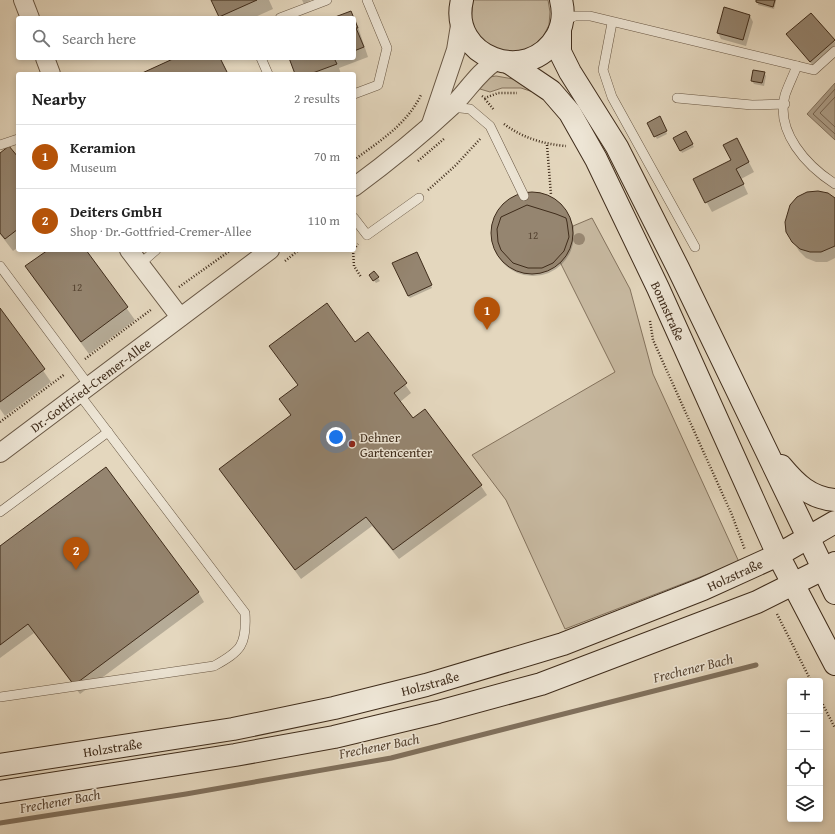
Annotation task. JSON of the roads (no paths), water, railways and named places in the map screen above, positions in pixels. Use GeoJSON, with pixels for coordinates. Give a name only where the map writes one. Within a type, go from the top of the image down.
{"type":"FeatureCollection","features":[{"type":"Feature","properties":{"kind":"main road","name":"Bonnstraße"},"geometry":{"type":"LineString","coordinates":[[462,10],[466,34],[474,47],[551,91],[570,113],[596,159],[658,288],[792,585],[835,664]]}},
{"type":"Feature","properties":{"kind":"main road","name":"Bonnstraße"},"geometry":{"type":"LineString","coordinates":[[561,17],[560,52],[570,72],[617,147],[767,449],[807,538],[829,566],[835,593]]}},
{"type":"Feature","properties":{"kind":"main road"},"geometry":{"type":"LineString","coordinates":[[502,62],[529,60],[542,53],[552,43],[561,17]]}},
{"type":"Feature","properties":{"kind":"main road"},"geometry":{"type":"LineString","coordinates":[[767,449],[793,481],[807,492],[821,498],[835,500]]}},
{"type":"Feature","properties":{"kind":"main road","name":"Holzstraße"},"geometry":{"type":"LineString","coordinates":[[0,765],[233,729],[334,708],[426,685],[563,644],[703,589],[778,555],[835,522]]}},
{"type":"Feature","properties":{"kind":"main road","name":"Holzstraße"},"geometry":{"type":"LineString","coordinates":[[0,792],[334,737],[438,712],[541,684],[768,597],[829,566]]}},
{"type":"Feature","properties":{"kind":"street"},"geometry":{"type":"LineString","coordinates":[[23,0],[29,16]]}},
{"type":"Feature","properties":{"kind":"street"},"geometry":{"type":"LineString","coordinates":[[430,125],[456,50],[462,10]]}},
{"type":"Feature","properties":{"kind":"street"},"geometry":{"type":"LineString","coordinates":[[46,60],[50,72]]}},
{"type":"Feature","properties":{"kind":"street"},"geometry":{"type":"LineString","coordinates":[[356,186],[410,145],[451,107],[484,69],[502,62]]}},
{"type":"Feature","properties":{"kind":"street"},"geometry":{"type":"LineString","coordinates":[[131,252],[180,318]]}},
{"type":"Feature","properties":{"kind":"street","name":"Dr.-Gottfried-Cremer-Allee"},"geometry":{"type":"LineString","coordinates":[[2,447],[84,390],[267,252]]}},
{"type":"Feature","properties":{"kind":"lane"},"geometry":{"type":"LineString","coordinates":[[285,16],[327,0]]}},
{"type":"Feature","properties":{"kind":"lane"},"geometry":{"type":"LineString","coordinates":[[356,93],[378,85],[387,48],[367,0]]}},
{"type":"Feature","properties":{"kind":"lane"},"geometry":{"type":"LineString","coordinates":[[561,17],[590,16],[814,70],[835,51]]}},
{"type":"Feature","properties":{"kind":"lane"},"geometry":{"type":"LineString","coordinates":[[612,22],[603,70],[612,97],[695,247]]}},
{"type":"Feature","properties":{"kind":"lane"},"geometry":{"type":"LineString","coordinates":[[262,60],[267,72]]}},
{"type":"Feature","properties":{"kind":"lane"},"geometry":{"type":"LineString","coordinates":[[797,66],[785,96],[784,121],[798,151],[818,174],[835,184]]}},
{"type":"Feature","properties":{"kind":"lane"},"geometry":{"type":"LineString","coordinates":[[677,98],[752,105],[784,104]]}},
{"type":"Feature","properties":{"kind":"lane"},"geometry":{"type":"LineString","coordinates":[[451,107],[470,109],[492,130],[524,196]]}},
{"type":"Feature","properties":{"kind":"lane"},"geometry":{"type":"LineString","coordinates":[[0,145],[16,140]]}},
{"type":"Feature","properties":{"kind":"lane"},"geometry":{"type":"LineString","coordinates":[[356,221],[367,235],[419,198]]}},
{"type":"Feature","properties":{"kind":"lane"},"geometry":{"type":"LineString","coordinates":[[140,264],[154,252]]}},
{"type":"Feature","properties":{"kind":"lane"},"geometry":{"type":"LineString","coordinates":[[0,266],[75,367],[84,390],[108,432],[244,613],[246,634],[235,654],[214,666],[0,697]]}},
{"type":"Feature","properties":{"kind":"lane"},"geometry":{"type":"LineString","coordinates":[[0,512],[108,432]]}},
{"type":"Feature","properties":{"kind":"water"},"geometry":{"type":"Polygon","coordinates":[[[835,83],[835,140],[807,114],[835,83]]]}},
{"type":"Feature","properties":{"kind":"waterway","name":"Frechener Bach"},"geometry":{"type":"LineString","coordinates":[[0,823],[186,794],[391,758],[756,665]]}},
{"type":"Feature","properties":{"kind":"place","name":"Keramion"},"geometry":{"type":"Point","coordinates":[487,330]}},
{"type":"Feature","properties":{"kind":"place","name":"Dehner Gartencenter"},"geometry":{"type":"Point","coordinates":[352,444]}},
{"type":"Feature","properties":{"kind":"place","name":"Deiters GmbH"},"geometry":{"type":"Point","coordinates":[76,570]}}]}
